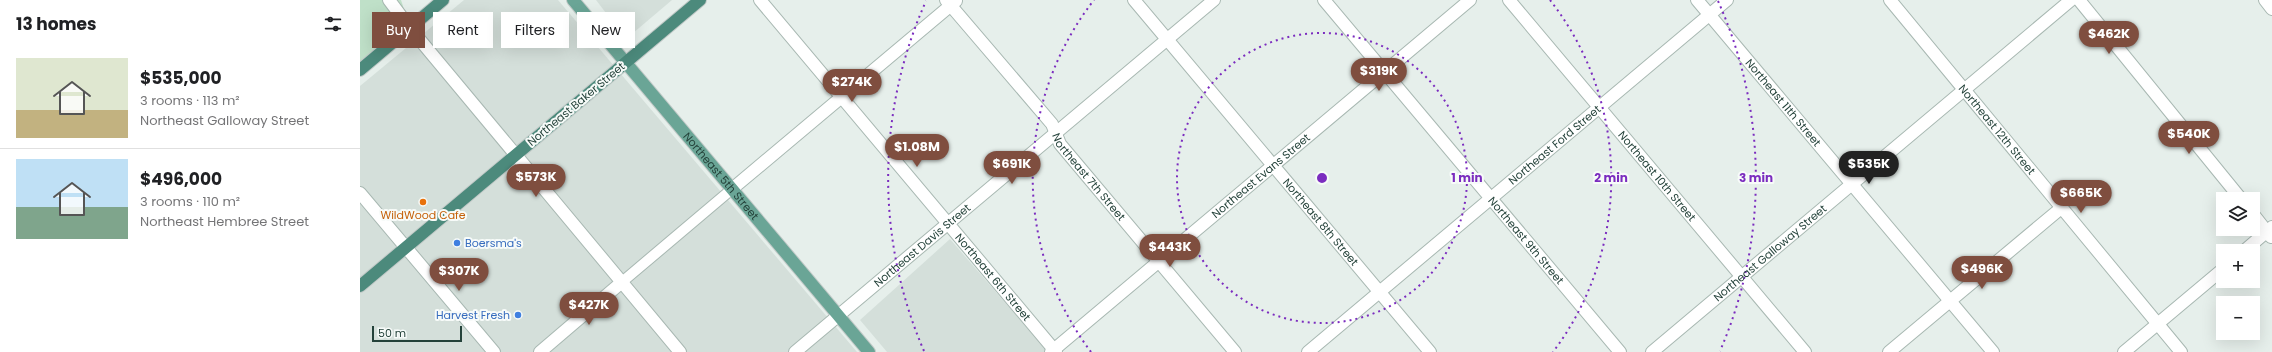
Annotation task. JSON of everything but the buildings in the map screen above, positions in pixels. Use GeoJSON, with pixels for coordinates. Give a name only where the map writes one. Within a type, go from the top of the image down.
{"type":"FeatureCollection","features":[{"type":"Feature","properties":{"kind":"highway"},"geometry":{"type":"LineString","coordinates":[[425,15],[443,0]]}},
{"type":"Feature","properties":{"kind":"highway","name":"Northeast Baker Street"},"geometry":{"type":"LineString","coordinates":[[360,286],[700,0]]}},
{"type":"Feature","properties":{"kind":"highway"},"geometry":{"type":"LineString","coordinates":[[360,70],[386,48]]}},
{"type":"Feature","properties":{"kind":"main road","name":"Northeast 5th Street"},"geometry":{"type":"LineString","coordinates":[[573,0],[869,352]]}},
{"type":"Feature","properties":{"kind":"street"},"geometry":{"type":"LineString","coordinates":[[390,0],[399,12]]}},
{"type":"Feature","properties":{"kind":"street","name":"Northeast 6th Street"},"geometry":{"type":"LineString","coordinates":[[760,0],[842,96],[1053,351]]}},
{"type":"Feature","properties":{"kind":"street","name":"Northeast 8th Street"},"geometry":{"type":"LineString","coordinates":[[1134,0],[1430,352]]}},
{"type":"Feature","properties":{"kind":"street","name":"Northeast Davis Street"},"geometry":{"type":"LineString","coordinates":[[795,352],[1214,0]]}},
{"type":"Feature","properties":{"kind":"street","name":"Northeast 9th Street"},"geometry":{"type":"LineString","coordinates":[[1324,0],[1620,352]]}},
{"type":"Feature","properties":{"kind":"street","name":"Northeast Evans Street"},"geometry":{"type":"LineString","coordinates":[[1053,351],[1470,0]]}},
{"type":"Feature","properties":{"kind":"street","name":"Northeast 10th Street"},"geometry":{"type":"LineString","coordinates":[[1509,0],[1805,352]]}},
{"type":"Feature","properties":{"kind":"street","name":"Northeast 11th Street"},"geometry":{"type":"LineString","coordinates":[[1697,0],[1993,352]]}},
{"type":"Feature","properties":{"kind":"street","name":"Northeast Ford Street"},"geometry":{"type":"LineString","coordinates":[[1308,352],[1727,0]]}},
{"type":"Feature","properties":{"kind":"street","name":"Northeast 12th Street"},"geometry":{"type":"LineString","coordinates":[[1890,0],[2060,209],[2180,352]]}},
{"type":"Feature","properties":{"kind":"street","name":"Northeast Galloway Street"},"geometry":{"type":"LineString","coordinates":[[1652,352],[2071,0]]}},
{"type":"Feature","properties":{"kind":"street"},"geometry":{"type":"LineString","coordinates":[[2080,0],[2234,192]]}},
{"type":"Feature","properties":{"kind":"street"},"geometry":{"type":"LineString","coordinates":[[2265,0],[2272,9]]}},
{"type":"Feature","properties":{"kind":"street"},"geometry":{"type":"LineString","coordinates":[[540,352],[951,2]]}},
{"type":"Feature","properties":{"kind":"street","name":"Northeast 7th Street"},"geometry":{"type":"LineString","coordinates":[[951,2],[1052,124],[1060,144],[1235,352]]}},
{"type":"Feature","properties":{"kind":"street"},"geometry":{"type":"LineString","coordinates":[[425,46],[680,352]]}},
{"type":"Feature","properties":{"kind":"street"},"geometry":{"type":"LineString","coordinates":[[360,192],[494,352]]}},
{"type":"Feature","properties":{"kind":"street"},"geometry":{"type":"LineString","coordinates":[[1889,352],[2060,209]]}},
{"type":"Feature","properties":{"kind":"street"},"geometry":{"type":"LineString","coordinates":[[2254,244],[2270,232],[2260,221]]}},
{"type":"Feature","properties":{"kind":"street"},"geometry":{"type":"LineString","coordinates":[[2124,352],[2216,275]]}},
{"type":"Feature","properties":{"kind":"shaded area"},"geometry":{"type":"Polygon","coordinates":[[[464,0],[558,0],[568,12],[501,12],[501,48],[569,48],[569,13],[577,22],[577,48],[599,48],[857,352],[360,352],[360,86],[406,48],[425,48],[425,32],[433,26],[433,48],[493,48],[493,12],[449,12],[464,0]]]}},
{"type":"Feature","properties":{"kind":"shaded area"},"geometry":{"type":"Polygon","coordinates":[[[596,0],[672,0],[635,31],[635,12],[605,12],[596,0]]]}},
{"type":"Feature","properties":{"kind":"shaded area"},"geometry":{"type":"Polygon","coordinates":[[[950,239],[1048,352],[887,352],[860,320],[950,239]]]}},
{"type":"Feature","properties":{"kind":"green space"},"geometry":{"type":"Polygon","coordinates":[[[360,0],[401,0],[405,12],[372,12],[372,48],[386,48],[360,70],[360,0]]]}},
{"type":"Feature","properties":{"kind":"place","name":"WildWood Cafe"},"geometry":{"type":"Point","coordinates":[423,202]}},
{"type":"Feature","properties":{"kind":"place","name":"Boersma's"},"geometry":{"type":"Point","coordinates":[457,243]}},
{"type":"Feature","properties":{"kind":"place","name":"Harvest Fresh"},"geometry":{"type":"Point","coordinates":[518,315]}}]}
